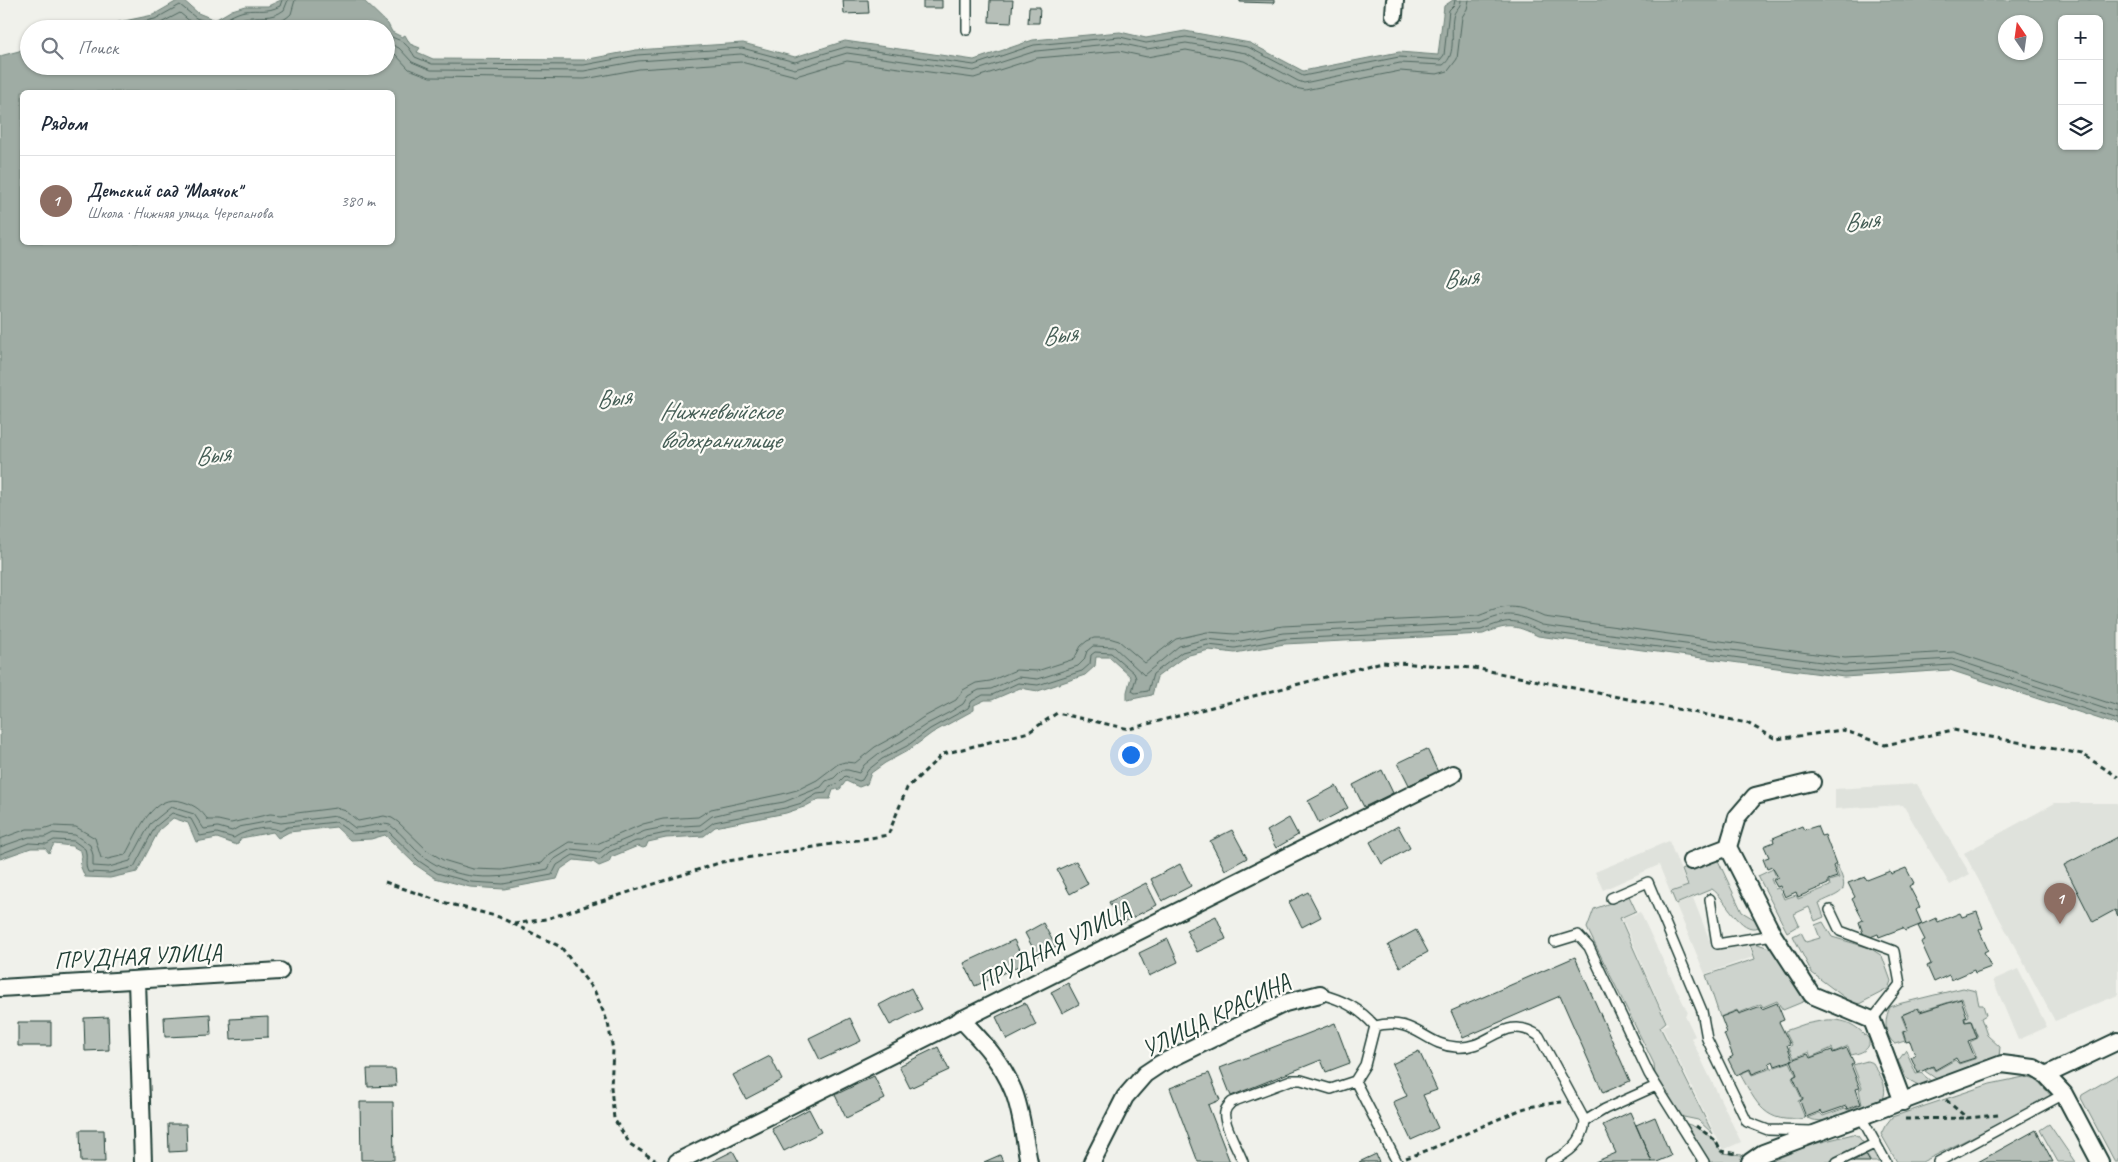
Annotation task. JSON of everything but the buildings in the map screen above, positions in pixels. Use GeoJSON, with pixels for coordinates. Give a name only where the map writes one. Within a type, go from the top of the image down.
{"type":"FeatureCollection","features":[{"type":"Feature","properties":{"kind":"street","name":"ПРУДНАЯ УЛИЦА"},"geometry":{"type":"LineString","coordinates":[[677,1162],[1453,774]]}},
{"type":"Feature","properties":{"kind":"street"},"geometry":{"type":"LineString","coordinates":[[1812,782],[1755,796],[1737,817],[1728,847],[1773,935],[1812,996],[1872,1020],[1903,1102]]}},
{"type":"Feature","properties":{"kind":"street"},"geometry":{"type":"LineString","coordinates":[[1691,861],[1728,847]]}},
{"type":"Feature","properties":{"kind":"street","name":"ПРУДНАЯ УЛИЦА"},"geometry":{"type":"LineString","coordinates":[[0,988],[280,971]]}},
{"type":"Feature","properties":{"kind":"street"},"geometry":{"type":"LineString","coordinates":[[137,981],[143,1162]]}},
{"type":"Feature","properties":{"kind":"street","name":"УЛИЦА КРАСИНА"},"geometry":{"type":"LineString","coordinates":[[1092,1162],[1125,1097],[1145,1074],[1160,1064],[1285,1004],[1320,994]]}},
{"type":"Feature","properties":{"kind":"street"},"geometry":{"type":"LineString","coordinates":[[961,1019],[983,1042],[1007,1077],[1014,1092],[1029,1162]]}},
{"type":"Feature","properties":{"kind":"street"},"geometry":{"type":"LineString","coordinates":[[2046,1075],[2118,1041]]}},
{"type":"Feature","properties":{"kind":"street"},"geometry":{"type":"LineString","coordinates":[[1746,1158],[1825,1131],[2002,1064],[2034,1068],[2046,1075],[2064,1094],[2100,1162]]}},
{"type":"Feature","properties":{"kind":"lane"},"geometry":{"type":"LineString","coordinates":[[967,0],[967,30]]}},
{"type":"Feature","properties":{"kind":"lane"},"geometry":{"type":"LineString","coordinates":[[1611,898],[1648,882],[1702,1010],[1707,1039],[1747,1122],[1768,1130],[1825,1131]]}},
{"type":"Feature","properties":{"kind":"lane"},"geometry":{"type":"LineString","coordinates":[[1710,899],[1717,944],[1773,935]]}},
{"type":"Feature","properties":{"kind":"lane"},"geometry":{"type":"LineString","coordinates":[[1830,910],[1840,931],[1894,951],[1900,984],[1872,1020]]}},
{"type":"Feature","properties":{"kind":"lane"},"geometry":{"type":"LineString","coordinates":[[1555,942],[1578,935],[1589,947],[1656,1086],[1704,1162]]}},
{"type":"Feature","properties":{"kind":"lane"},"geometry":{"type":"LineString","coordinates":[[1320,994],[1342,1000],[1363,1013],[1375,1026]]}},
{"type":"Feature","properties":{"kind":"lane"},"geometry":{"type":"LineString","coordinates":[[1375,1026],[1396,1023],[1416,1029],[1442,1044],[1455,1047],[1475,1045],[1509,1028],[1519,1026],[1527,1028],[1539,1036],[1585,1121],[1584,1130],[1574,1148],[1550,1162]]}},
{"type":"Feature","properties":{"kind":"lane"},"geometry":{"type":"LineString","coordinates":[[1243,1162],[1224,1116],[1227,1106],[1232,1102],[1292,1080],[1301,1080],[1331,1089],[1355,1081],[1365,1065],[1375,1026]]}},
{"type":"Feature","properties":{"kind":"lane"},"geometry":{"type":"LineString","coordinates":[[1355,1081],[1397,1162]]}},
{"type":"Feature","properties":{"kind":"lane"},"geometry":{"type":"LineString","coordinates":[[1585,1121],[1604,1109],[1656,1086]]}},
{"type":"Feature","properties":{"kind":"lane"},"geometry":{"type":"LineString","coordinates":[[1938,1162],[2064,1094]]}},
{"type":"Feature","properties":{"kind":"lane"},"geometry":{"type":"LineString","coordinates":[[1861,1117],[1886,1162]]}},
{"type":"Feature","properties":{"kind":"lane"},"geometry":{"type":"LineString","coordinates":[[1837,1162],[1876,1143]]}},
{"type":"Feature","properties":{"kind":"path"},"geometry":{"type":"LineString","coordinates":[[514,924],[546,919],[722,862],[888,835],[907,788],[943,754],[1029,732],[1057,713],[1129,729],[1382,662],[1484,670],[1747,723],[1776,739],[1843,730],[1885,745],[1953,730],[2082,754],[2118,777]]}},
{"type":"Feature","properties":{"kind":"path"},"geometry":{"type":"LineString","coordinates":[[385,882],[439,901],[499,916],[560,948],[595,992],[608,1023],[612,1050],[611,1088],[614,1119],[630,1144],[658,1162]]}},
{"type":"Feature","properties":{"kind":"path"},"geometry":{"type":"LineString","coordinates":[[1935,1090],[1967,1118]]}},
{"type":"Feature","properties":{"kind":"path"},"geometry":{"type":"LineString","coordinates":[[1397,1162],[1427,1151],[1522,1109],[1575,1100]]}},
{"type":"Feature","properties":{"kind":"path"},"geometry":{"type":"LineString","coordinates":[[1897,1120],[1967,1118],[2004,1114]]}},
{"type":"Feature","properties":{"kind":"path"},"geometry":{"type":"LineString","coordinates":[[1677,1120],[1694,1124],[1715,1140],[1721,1151],[1746,1158]]}},
{"type":"Feature","properties":{"kind":"shaded area"},"geometry":{"type":"Polygon","coordinates":[[[1917,784],[1970,874],[1950,885],[1903,805],[1835,809],[1835,789],[1917,784]]]}},
{"type":"Feature","properties":{"kind":"shaded area"},"geometry":{"type":"Polygon","coordinates":[[[2055,803],[2118,803],[2118,995],[2055,1021],[1964,853],[2055,803]]]}},
{"type":"Feature","properties":{"kind":"shaded area"},"geometry":{"type":"Polygon","coordinates":[[[1669,841],[1687,886],[1670,892],[1659,865],[1603,890],[1595,872],[1669,841]]]}},
{"type":"Feature","properties":{"kind":"shaded area"},"geometry":{"type":"Polygon","coordinates":[[[1716,856],[1742,912],[1759,922],[1759,927],[1752,928],[1739,921],[1712,889],[1676,904],[1671,892],[1688,886],[1682,870],[1716,856]]]}},
{"type":"Feature","properties":{"kind":"shaded area"},"geometry":{"type":"Polygon","coordinates":[[[1837,865],[1844,886],[1839,893],[1819,903],[1824,917],[1815,921],[1809,907],[1794,914],[1799,925],[1787,932],[1758,876],[1773,869],[1776,877],[1771,879],[1775,889],[1779,888],[1784,899],[1796,895],[1798,899],[1830,886],[1829,881],[1839,878],[1835,867],[1837,865]]]}},
{"type":"Feature","properties":{"kind":"shaded area"},"geometry":{"type":"Polygon","coordinates":[[[1629,896],[1636,911],[1620,918],[1666,1022],[1660,1027],[1713,1134],[1698,1120],[1679,1116],[1655,1075],[1654,1064],[1587,928],[1594,909],[1629,896]]]}},
{"type":"Feature","properties":{"kind":"shaded area"},"geometry":{"type":"Polygon","coordinates":[[[1693,898],[1713,949],[1746,938],[1753,957],[1705,974],[1676,905],[1693,898]]]}},
{"type":"Feature","properties":{"kind":"shaded area"},"geometry":{"type":"Polygon","coordinates":[[[1640,912],[1688,1013],[1685,1015],[1695,1036],[1691,1038],[1741,1142],[1723,1150],[1662,1027],[1668,1024],[1622,918],[1640,912]]]}},
{"type":"Feature","properties":{"kind":"shaded area"},"geometry":{"type":"Polygon","coordinates":[[[1823,922],[1832,937],[1870,948],[1882,956],[1891,981],[1888,989],[1859,1004],[1852,1003],[1812,973],[1793,936],[1801,932],[1806,942],[1820,938],[1815,925],[1823,922]]]}},
{"type":"Feature","properties":{"kind":"shaded area"},"geometry":{"type":"Polygon","coordinates":[[[1749,941],[1781,952],[1807,998],[1805,1001],[1783,1010],[1777,1001],[1763,1007],[1761,1004],[1739,1013],[1737,1010],[1720,1017],[1706,975],[1755,959],[1749,941]]]}},
{"type":"Feature","properties":{"kind":"shaded area"},"geometry":{"type":"Polygon","coordinates":[[[2018,969],[2047,1027],[2018,1040],[1993,980],[2018,969]]]}},
{"type":"Feature","properties":{"kind":"shaded area"},"geometry":{"type":"Polygon","coordinates":[[[1963,988],[1976,991],[1979,1005],[1983,1005],[1986,1015],[1981,1018],[1987,1035],[2000,1047],[1999,1057],[1938,1080],[1925,1071],[1932,1067],[1935,1071],[1955,1060],[1959,1064],[1977,1058],[1970,1042],[1978,1038],[1971,1020],[1966,1022],[1965,1019],[1969,1016],[1962,998],[1921,1011],[1919,1008],[1901,1015],[1907,1030],[1902,1032],[1905,1041],[1895,1044],[1887,1032],[1888,1012],[1890,1007],[1898,1004],[1963,988]]]}},
{"type":"Feature","properties":{"kind":"shaded area"},"geometry":{"type":"Polygon","coordinates":[[[1826,1020],[1839,1020],[1854,1026],[1869,1039],[1867,1048],[1862,1052],[1851,1055],[1848,1046],[1834,1052],[1832,1048],[1811,1057],[1809,1052],[1794,1058],[1789,1047],[1792,1045],[1785,1031],[1805,1024],[1826,1020]]]}},
{"type":"Feature","properties":{"kind":"shaded area"},"geometry":{"type":"Polygon","coordinates":[[[1906,1050],[1916,1074],[1921,1073],[1932,1082],[1920,1086],[1906,1078],[1898,1061],[1906,1050]]]}},
{"type":"Feature","properties":{"kind":"shaded area"},"geometry":{"type":"Polygon","coordinates":[[[1867,1061],[1873,1063],[1884,1084],[1883,1100],[1880,1106],[1834,1120],[1824,1121],[1807,1118],[1820,1113],[1823,1116],[1845,1108],[1848,1110],[1862,1104],[1859,1090],[1862,1088],[1853,1065],[1867,1061]]]}},
{"type":"Feature","properties":{"kind":"shaded area"},"geometry":{"type":"Polygon","coordinates":[[[1790,1062],[1796,1075],[1792,1078],[1802,1099],[1798,1101],[1805,1118],[1791,1119],[1771,1115],[1757,1103],[1740,1074],[1749,1070],[1752,1075],[1790,1062]]]}},
{"type":"Feature","properties":{"kind":"shaded area"},"geometry":{"type":"Polygon","coordinates":[[[2118,1074],[2118,1162],[2115,1162],[2081,1098],[2082,1095],[2118,1074]]]}},
{"type":"Feature","properties":{"kind":"shaded area"},"geometry":{"type":"Polygon","coordinates":[[[2024,1077],[2037,1080],[2052,1097],[1922,1162],[1897,1162],[1881,1134],[1892,1117],[1990,1084],[2024,1077]]]}},
{"type":"Feature","properties":{"kind":"shaded area"},"geometry":{"type":"Polygon","coordinates":[[[1683,1123],[1695,1127],[1706,1134],[1715,1142],[1722,1153],[1742,1155],[1744,1159],[1739,1162],[1708,1162],[1683,1123]]]}},
{"type":"Feature","properties":{"kind":"shaded area"},"geometry":{"type":"Polygon","coordinates":[[[2049,1124],[2075,1162],[2058,1162],[2040,1130],[2049,1124]]]}},
{"type":"Feature","properties":{"kind":"shaded area"},"geometry":{"type":"Polygon","coordinates":[[[1853,1134],[1858,1136],[1864,1144],[1828,1162],[1770,1162],[1806,1146],[1853,1134]]]}},
{"type":"Feature","properties":{"kind":"shaded area"},"geometry":{"type":"Polygon","coordinates":[[[1872,1150],[1879,1162],[1871,1162],[1866,1154],[1852,1162],[1849,1159],[1872,1150]]]}},
{"type":"Feature","properties":{"kind":"water","name":"Нижневыйское водохранилище"},"geometry":{"type":"Polygon","coordinates":[[[179,0],[183,0],[198,13],[215,20],[129,20],[153,15],[179,0]]]}},
{"type":"Feature","properties":{"kind":"water","name":"Нижневыйское водохранилище"},"geometry":{"type":"Polygon","coordinates":[[[281,0],[363,0],[384,20],[215,20],[232,10],[245,6],[268,6],[281,0]]]}},
{"type":"Feature","properties":{"kind":"water","name":"Нижневыйское водохранилище"},"geometry":{"type":"Polygon","coordinates":[[[1453,0],[2118,0],[2118,725],[1950,670],[1844,677],[1538,636],[1517,627],[1505,627],[1483,634],[1284,644],[1235,653],[1209,650],[1185,656],[1157,677],[1152,695],[1127,700],[1131,677],[1109,657],[1096,657],[1095,666],[1085,675],[1038,691],[1020,688],[992,700],[985,700],[974,705],[974,710],[932,733],[909,750],[871,773],[867,784],[859,787],[846,781],[840,789],[833,790],[830,799],[819,799],[804,807],[786,813],[715,827],[704,836],[666,838],[648,842],[646,847],[638,846],[611,857],[609,862],[599,866],[593,862],[574,860],[561,869],[557,879],[504,889],[470,887],[435,878],[416,865],[385,835],[371,839],[350,840],[336,827],[289,832],[278,838],[273,832],[241,838],[237,845],[217,838],[196,842],[188,823],[173,818],[159,830],[137,872],[110,878],[85,877],[80,865],[81,851],[72,846],[54,844],[49,853],[45,848],[31,848],[0,859],[0,56],[20,50],[20,75],[395,75],[395,34],[402,37],[405,35],[410,44],[420,48],[417,52],[433,59],[584,60],[636,50],[743,43],[795,57],[845,41],[974,60],[1033,40],[1120,32],[1146,38],[1185,31],[1250,43],[1303,71],[1399,52],[1438,55],[1444,6],[1453,0]]]}},
{"type":"Feature","properties":{"kind":"place","name":"Детский сад \"Маячок\""},"geometry":{"type":"Point","coordinates":[2060,924]}},
{"type":"Feature","properties":{"kind":"water label","name":"Выя"},"geometry":{"type":"Point","coordinates":[1861,220]}},
{"type":"Feature","properties":{"kind":"water label","name":"Выя"},"geometry":{"type":"Point","coordinates":[1460,277]}},
{"type":"Feature","properties":{"kind":"water label","name":"Выя"},"geometry":{"type":"Point","coordinates":[1059,334]}},
{"type":"Feature","properties":{"kind":"water label","name":"Выя"},"geometry":{"type":"Point","coordinates":[613,397]}},
{"type":"Feature","properties":{"kind":"water label","name":"Выя"},"geometry":{"type":"Point","coordinates":[212,454]}}]}
